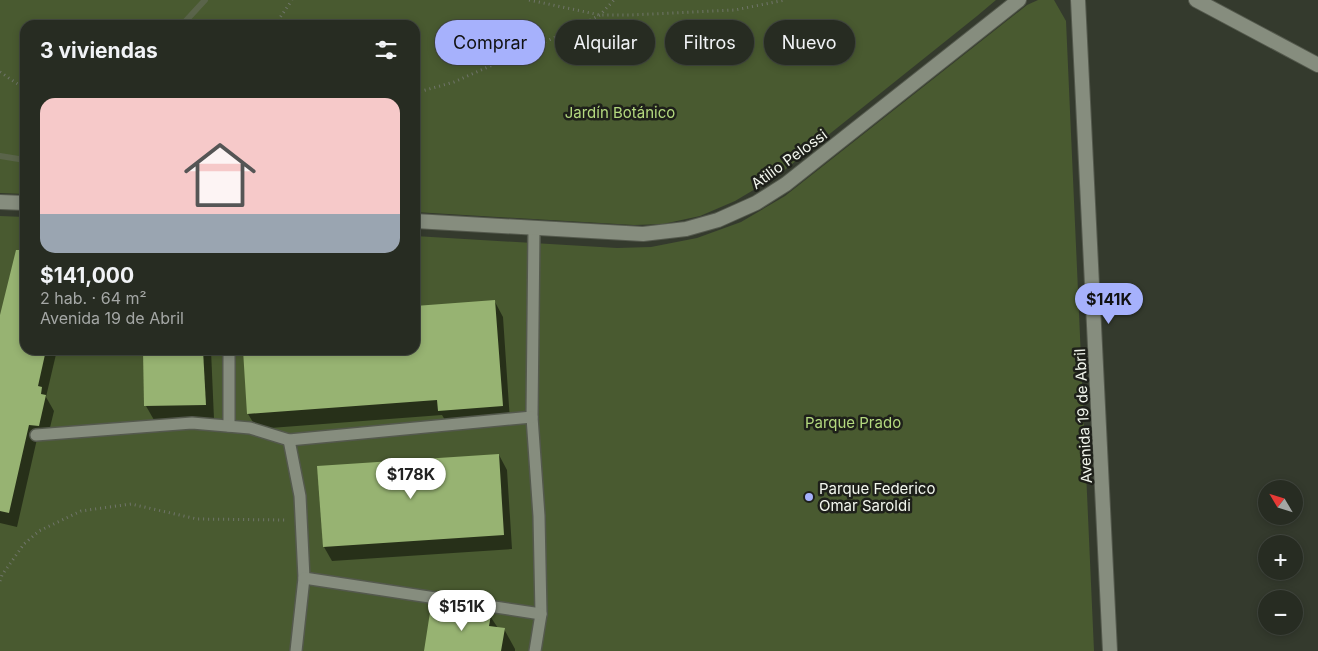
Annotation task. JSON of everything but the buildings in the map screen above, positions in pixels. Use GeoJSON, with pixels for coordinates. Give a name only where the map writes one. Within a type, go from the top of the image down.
{"type":"FeatureCollection","features":[{"type":"Feature","properties":{"kind":"street","name":"Atilio Pelossi"},"geometry":{"type":"LineString","coordinates":[[420,221],[643,234],[686,229],[718,220],[756,203],[786,184],[1019,0]]}},
{"type":"Feature","properties":{"kind":"street","name":"Avenida 19 de Abril"},"geometry":{"type":"LineString","coordinates":[[1078,0],[1110,651]]}},
{"type":"Feature","properties":{"kind":"street"},"geometry":{"type":"LineString","coordinates":[[1196,0],[1318,65]]}},
{"type":"Feature","properties":{"kind":"street"},"geometry":{"type":"LineString","coordinates":[[0,202],[20,203]]}},
{"type":"Feature","properties":{"kind":"lane"},"geometry":{"type":"LineString","coordinates":[[534,228],[532,417],[539,516],[541,614],[535,651]]}},
{"type":"Feature","properties":{"kind":"lane"},"geometry":{"type":"LineString","coordinates":[[229,355],[229,426]]}},
{"type":"Feature","properties":{"kind":"lane"},"geometry":{"type":"LineString","coordinates":[[36,434],[192,423],[250,428],[289,440],[532,417]]}},
{"type":"Feature","properties":{"kind":"lane"},"geometry":{"type":"LineString","coordinates":[[289,440],[300,496],[304,578],[296,651]]}},
{"type":"Feature","properties":{"kind":"lane"},"geometry":{"type":"LineString","coordinates":[[304,578],[541,614]]}},
{"type":"Feature","properties":{"kind":"path"},"geometry":{"type":"LineString","coordinates":[[278,20],[292,0]]}},
{"type":"Feature","properties":{"kind":"path"},"geometry":{"type":"LineString","coordinates":[[529,0],[600,15],[630,16],[735,10],[785,0]]}},
{"type":"Feature","properties":{"kind":"path"},"geometry":{"type":"LineString","coordinates":[[420,92],[454,82],[567,32],[600,15],[614,0]]}},
{"type":"Feature","properties":{"kind":"path"},"geometry":{"type":"LineString","coordinates":[[0,72],[20,85]]}},
{"type":"Feature","properties":{"kind":"path"},"geometry":{"type":"LineString","coordinates":[[0,581],[2,575],[24,544],[39,531],[81,511],[131,504],[197,519],[302,520]]}},
{"type":"Feature","properties":{"kind":"green space","name":"Jardín Botánico"},"geometry":{"type":"Polygon","coordinates":[[[0,0],[996,0],[777,176],[735,201],[700,216],[663,224],[634,225],[420,212],[420,20],[20,20],[20,194],[0,193],[0,0]]]}},
{"type":"Feature","properties":{"kind":"green space","name":"Parque Prado"},"geometry":{"type":"Polygon","coordinates":[[[1038,0],[1054,0],[1066,21],[1094,651],[0,651],[0,216],[20,217],[20,355],[420,355],[420,236],[617,248],[651,247],[697,238],[741,222],[785,196],[1027,5],[1038,0]]]}},
{"type":"Feature","properties":{"kind":"waterway"},"geometry":{"type":"LineString","coordinates":[[187,20],[205,0]]}},
{"type":"Feature","properties":{"kind":"waterway"},"geometry":{"type":"LineString","coordinates":[[0,156],[20,159]]}},
{"type":"Feature","properties":{"kind":"place","name":"Parque Federico Omar Saroldi"},"geometry":{"type":"Point","coordinates":[809,497]}}]}
